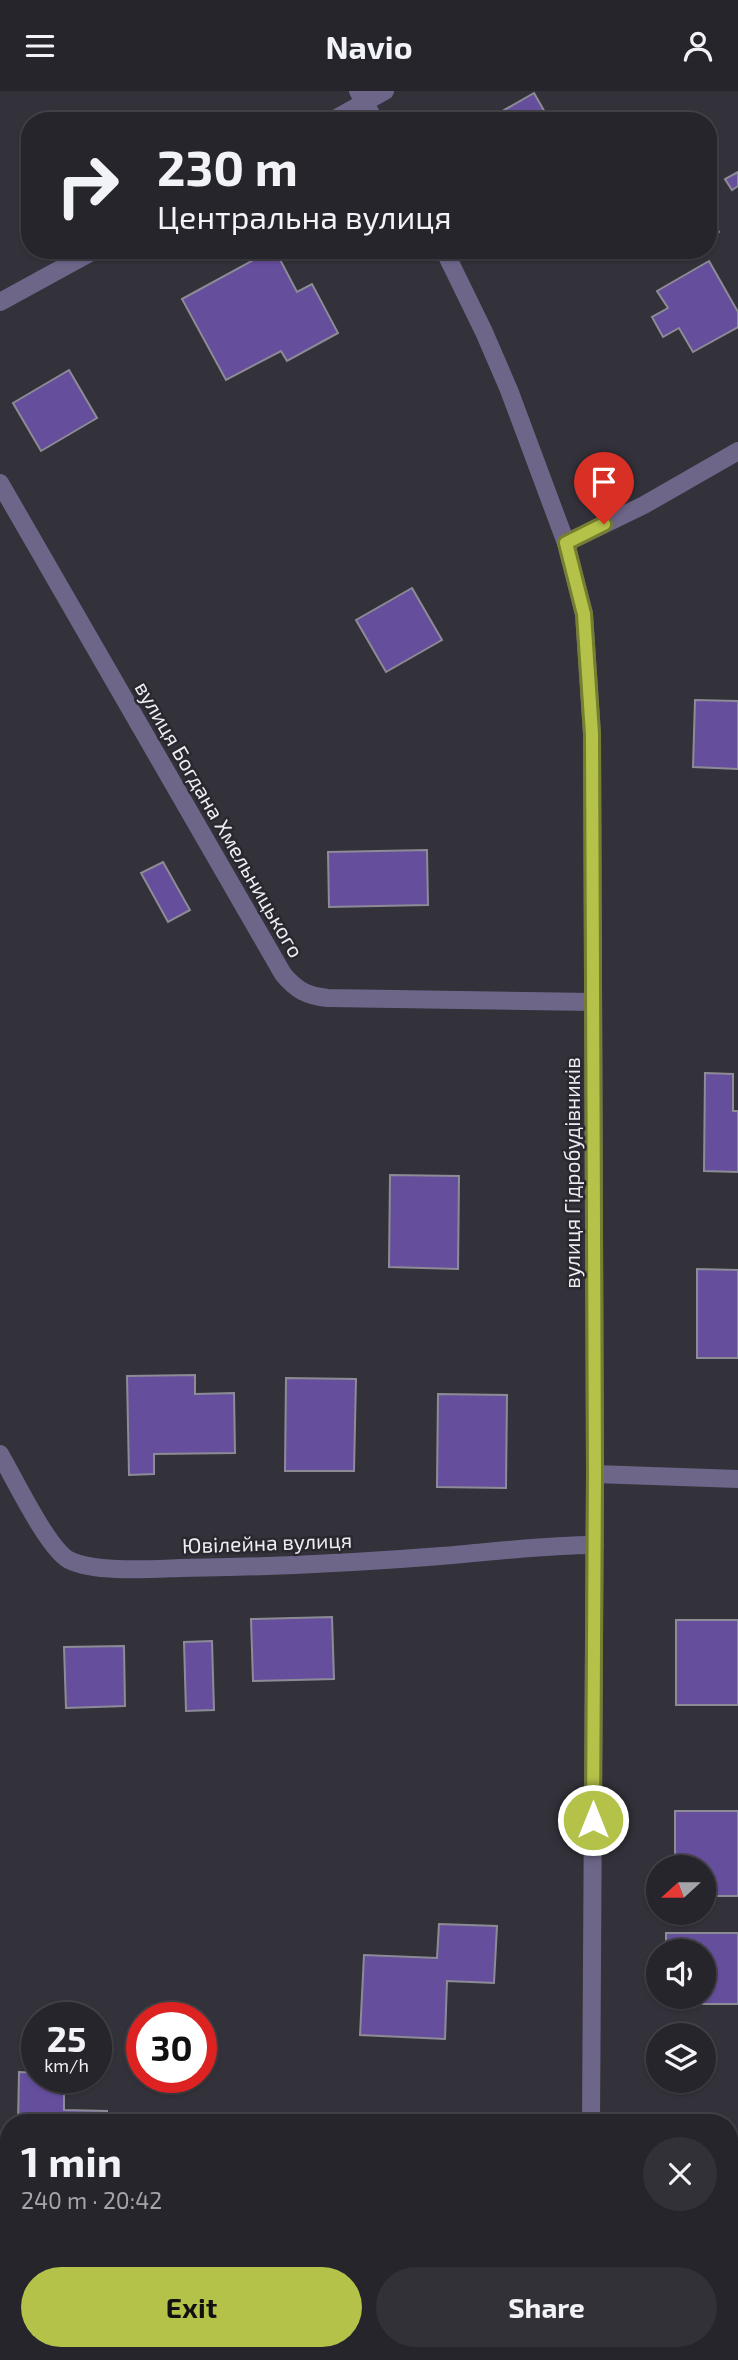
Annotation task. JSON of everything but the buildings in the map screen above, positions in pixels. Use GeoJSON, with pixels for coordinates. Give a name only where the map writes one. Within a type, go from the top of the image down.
{"type":"FeatureCollection","features":[{"type":"Feature","properties":{"kind":"street"},"geometry":{"type":"LineString","coordinates":[[343,112],[362,97],[385,91]]}},
{"type":"Feature","properties":{"kind":"street"},"geometry":{"type":"LineString","coordinates":[[0,302],[79,259]]}},
{"type":"Feature","properties":{"kind":"street","name":"вулиця Гідробудівників"},"geometry":{"type":"LineString","coordinates":[[448,259],[485,332],[566,543],[577,580],[587,642],[592,734],[595,1474],[591,2114]]}},
{"type":"Feature","properties":{"kind":"street"},"geometry":{"type":"LineString","coordinates":[[566,543],[644,505],[738,451]]}},
{"type":"Feature","properties":{"kind":"street","name":"вулиця Богдана Хмельницького"},"geometry":{"type":"LineString","coordinates":[[0,483],[283,974],[292,985],[302,993],[328,998],[593,1002]]}},
{"type":"Feature","properties":{"kind":"street","name":"Ювілейна вулиця"},"geometry":{"type":"LineString","coordinates":[[0,1454],[53,1544],[69,1560],[91,1566],[143,1569],[295,1566],[558,1545],[595,1545]]}},
{"type":"Feature","properties":{"kind":"street"},"geometry":{"type":"LineString","coordinates":[[595,1474],[738,1479]]}},
{"type":"Feature","properties":{"kind":"route"},"geometry":{"type":"LineString","coordinates":[[593,1820],[595,1474],[592,734],[584,614],[566,543],[604,524]]}}]}
